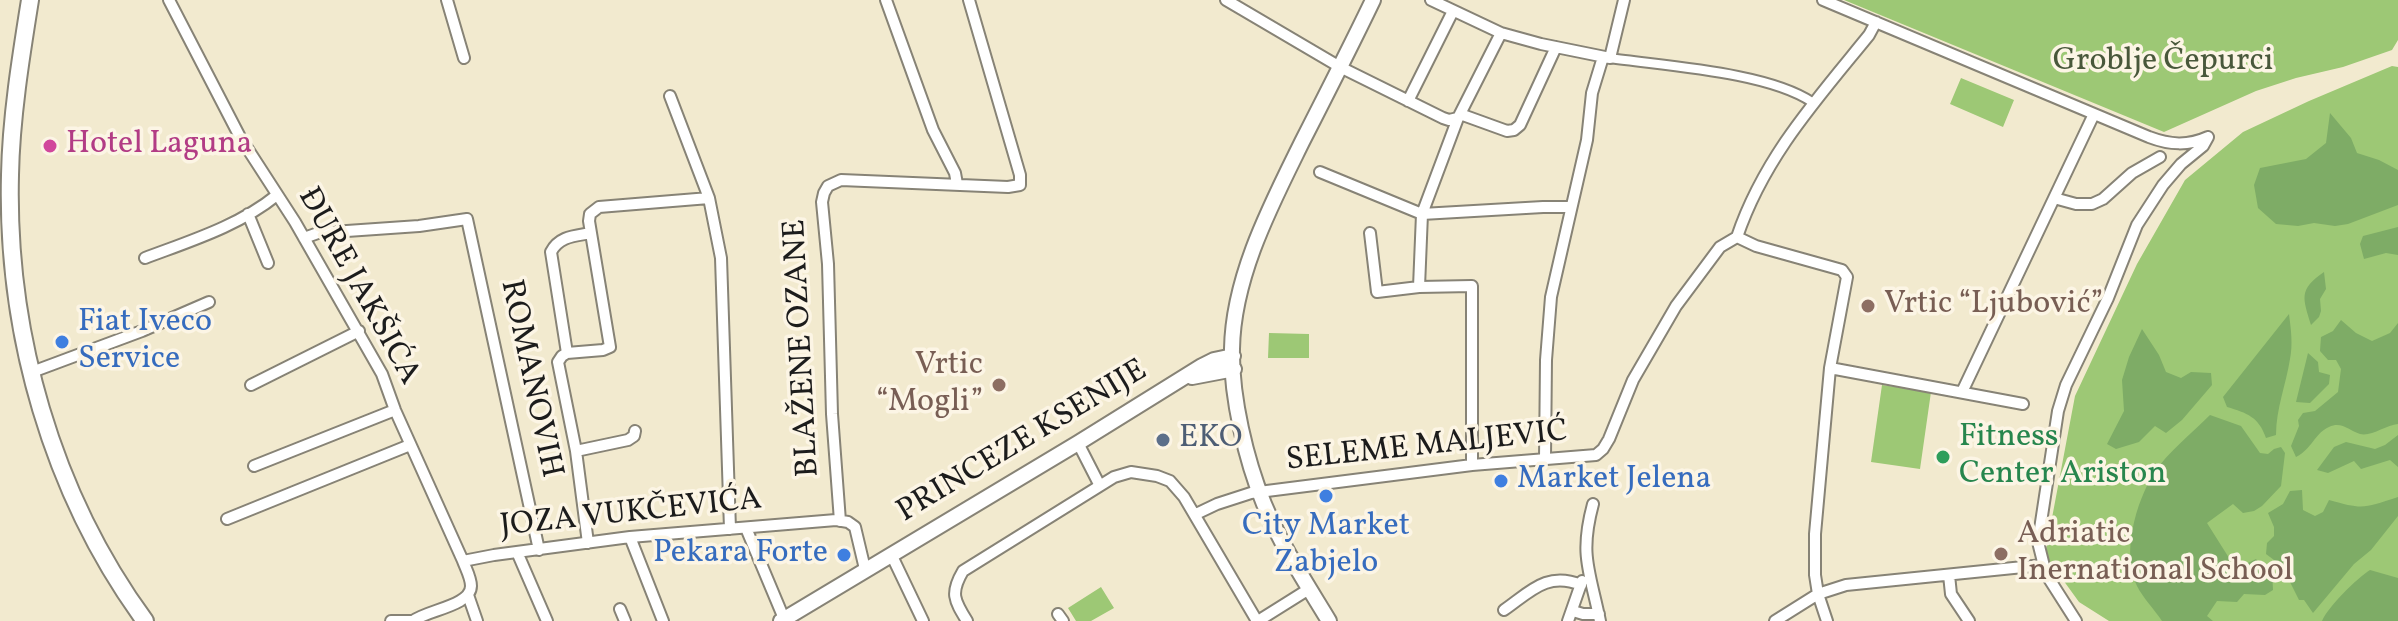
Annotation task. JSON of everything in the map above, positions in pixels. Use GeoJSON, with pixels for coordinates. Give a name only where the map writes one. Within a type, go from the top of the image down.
{"type":"FeatureCollection","features":[{"type":"Feature","properties":{"kind":"main road"},"geometry":{"type":"LineString","coordinates":[[30,0],[13,117],[6,233],[18,308],[46,425],[75,501],[111,569],[145,621]]}},
{"type":"Feature","properties":{"kind":"street","name":"ĐURE JAKŠIĆA"},"geometry":{"type":"LineString","coordinates":[[169,0],[240,137],[304,238],[382,374],[410,445],[463,561],[471,582],[468,595],[477,621]]}},
{"type":"Feature","properties":{"kind":"street"},"geometry":{"type":"LineString","coordinates":[[447,0],[464,58]]}},
{"type":"Feature","properties":{"kind":"street"},"geometry":{"type":"LineString","coordinates":[[886,0],[933,130],[955,173],[957,184]]}},
{"type":"Feature","properties":{"kind":"street","name":"BLAŽENE OZANE"},"geometry":{"type":"LineString","coordinates":[[840,521],[832,414],[824,193],[831,184],[841,180],[1016,186],[1021,182],[969,0]]}},
{"type":"Feature","properties":{"kind":"street"},"geometry":{"type":"LineString","coordinates":[[1226,0],[1340,67],[1408,101],[1449,120],[1459,116],[1507,131],[1520,125],[1556,47]]}},
{"type":"Feature","properties":{"kind":"street"},"geometry":{"type":"LineString","coordinates":[[1329,621],[1279,535],[1259,492],[1244,442],[1233,363],[1235,321],[1255,246],[1270,208],[1373,0]]}},
{"type":"Feature","properties":{"kind":"street"},"geometry":{"type":"LineString","coordinates":[[1431,0],[1501,33],[1606,58],[1733,75],[1787,90],[1812,102]]}},
{"type":"Feature","properties":{"kind":"street"},"geometry":{"type":"LineString","coordinates":[[1545,458],[1550,309],[1587,140],[1592,93],[1624,0]]}},
{"type":"Feature","properties":{"kind":"street"},"geometry":{"type":"LineString","coordinates":[[1823,0],[2149,137],[2169,143],[2189,143],[2208,137],[2153,198],[2137,225],[2108,298],[2066,385],[2058,411],[2039,532],[2043,565],[2052,586],[2076,621]]}},
{"type":"Feature","properties":{"kind":"street"},"geometry":{"type":"LineString","coordinates":[[1408,101],[1453,11]]}},
{"type":"Feature","properties":{"kind":"street"},"geometry":{"type":"LineString","coordinates":[[1827,621],[1815,575],[1815,534],[1830,368],[1846,274],[1842,270],[1756,246],[1737,237],[1752,196],[1793,129],[1869,35],[1876,22]]}},
{"type":"Feature","properties":{"kind":"street"},"geometry":{"type":"LineString","coordinates":[[1419,287],[1422,214],[1459,116],[1501,33]]}},
{"type":"Feature","properties":{"kind":"street"},"geometry":{"type":"LineString","coordinates":[[670,96],[709,198],[721,258],[730,529]]}},
{"type":"Feature","properties":{"kind":"street"},"geometry":{"type":"LineString","coordinates":[[1962,392],[2094,114]]}},
{"type":"Feature","properties":{"kind":"street"},"geometry":{"type":"LineString","coordinates":[[2169,143],[2181,164]]}},
{"type":"Feature","properties":{"kind":"street"},"geometry":{"type":"LineString","coordinates":[[2054,198],[2076,204],[2092,204],[2103,199],[2120,181],[2160,157]]}},
{"type":"Feature","properties":{"kind":"street"},"geometry":{"type":"LineString","coordinates":[[1320,172],[1422,214],[1571,207]]}},
{"type":"Feature","properties":{"kind":"street"},"geometry":{"type":"LineString","coordinates":[[145,258],[206,235],[277,195]]}},
{"type":"Feature","properties":{"kind":"street"},"geometry":{"type":"LineString","coordinates":[[588,543],[576,451],[558,362],[567,353],[610,347],[590,214],[599,207],[709,198]]}},
{"type":"Feature","properties":{"kind":"street"},"geometry":{"type":"LineString","coordinates":[[248,214],[268,263]]}},
{"type":"Feature","properties":{"kind":"street","name":"ROMANOVIH"},"geometry":{"type":"LineString","coordinates":[[304,238],[325,233],[467,219],[539,550]]}},
{"type":"Feature","properties":{"kind":"street"},"geometry":{"type":"LineString","coordinates":[[567,353],[551,252],[555,244],[563,239],[591,233]]}},
{"type":"Feature","properties":{"kind":"street"},"geometry":{"type":"LineString","coordinates":[[1370,233],[1377,292],[1472,286],[1472,465]]}},
{"type":"Feature","properties":{"kind":"street","name":"SELEME MALJEVIĆ"},"geometry":{"type":"LineString","coordinates":[[1196,514],[1217,504],[1259,492],[1472,465],[1593,457],[1609,439],[1633,380],[1676,306],[1720,247],[1737,237]]}},
{"type":"Feature","properties":{"kind":"street"},"geometry":{"type":"LineString","coordinates":[[32,372],[113,343],[209,302]]}},
{"type":"Feature","properties":{"kind":"street"},"geometry":{"type":"LineString","coordinates":[[251,385],[359,331]]}},
{"type":"Feature","properties":{"kind":"street","name":"PRINCEZE KSENIJE"},"geometry":{"type":"LineString","coordinates":[[783,620],[1214,360],[1233,363]]}},
{"type":"Feature","properties":{"kind":"street"},"geometry":{"type":"LineString","coordinates":[[1830,368],[2023,404]]}},
{"type":"Feature","properties":{"kind":"street"},"geometry":{"type":"LineString","coordinates":[[254,466],[395,410]]}},
{"type":"Feature","properties":{"kind":"street"},"geometry":{"type":"LineString","coordinates":[[576,451],[628,440],[635,431]]}},
{"type":"Feature","properties":{"kind":"street"},"geometry":{"type":"LineString","coordinates":[[1078,443],[1099,484]]}},
{"type":"Feature","properties":{"kind":"street"},"geometry":{"type":"LineString","coordinates":[[227,519],[410,445]]}},
{"type":"Feature","properties":{"kind":"street"},"geometry":{"type":"LineString","coordinates":[[967,621],[955,602],[955,585],[963,571],[1099,484],[1131,472],[1170,481],[1184,497],[1258,621],[1309,589]]}},
{"type":"Feature","properties":{"kind":"street"},"geometry":{"type":"LineString","coordinates":[[1588,573],[1571,616],[1583,614],[1600,617],[1588,573],[1585,535],[1593,504]]}},
{"type":"Feature","properties":{"kind":"street"},"geometry":{"type":"LineString","coordinates":[[840,521],[855,527],[865,569]]}},
{"type":"Feature","properties":{"kind":"street","name":"JOZA VUKČEVIĆA"},"geometry":{"type":"LineString","coordinates":[[463,561],[630,537],[840,521]]}},
{"type":"Feature","properties":{"kind":"street"},"geometry":{"type":"LineString","coordinates":[[746,528],[783,620]]}},
{"type":"Feature","properties":{"kind":"street"},"geometry":{"type":"LineString","coordinates":[[630,537],[663,621]]}},
{"type":"Feature","properties":{"kind":"street"},"geometry":{"type":"LineString","coordinates":[[517,552],[547,621]]}},
{"type":"Feature","properties":{"kind":"street","name":"PRINCEZE KSENIJE"},"geometry":{"type":"LineString","coordinates":[[891,554],[923,621]]}},
{"type":"Feature","properties":{"kind":"street"},"geometry":{"type":"LineString","coordinates":[[1775,621],[1818,594],[1855,584],[2043,565]]}},
{"type":"Feature","properties":{"kind":"street"},"geometry":{"type":"LineString","coordinates":[[1949,575],[1951,594],[1969,621]]}},
{"type":"Feature","properties":{"kind":"street"},"geometry":{"type":"LineString","coordinates":[[1504,610],[1552,579],[1581,585]]}},
{"type":"Feature","properties":{"kind":"street"},"geometry":{"type":"LineString","coordinates":[[391,621],[412,621],[468,595]]}},
{"type":"Feature","properties":{"kind":"street"},"geometry":{"type":"LineString","coordinates":[[620,609],[625,621]]}},
{"type":"Feature","properties":{"kind":"green space","name":"Groblje Čepurci"},"geometry":{"type":"Polygon","coordinates":[[[1844,0],[2398,0],[2398,40],[2392,50],[2256,91],[2164,132],[1844,0]]]}},
{"type":"Feature","properties":{"kind":"green space"},"geometry":{"type":"Polygon","coordinates":[[[2392,66],[2398,67],[2398,621],[2109,621],[2079,602],[2045,555],[2075,396],[2137,264],[2185,180],[2243,132],[2392,66]]]}},
{"type":"Feature","properties":{"kind":"green space"},"geometry":{"type":"Polygon","coordinates":[[[1961,78],[2014,100],[2003,127],[1950,104],[1961,78]]]}},
{"type":"Feature","properties":{"kind":"green space"},"geometry":{"type":"Polygon","coordinates":[[[2330,113],[2351,138],[2357,153],[2398,170],[2398,205],[2348,224],[2276,224],[2258,208],[2254,185],[2260,168],[2306,159],[2326,143],[2330,113]]]}},
{"type":"Feature","properties":{"kind":"green space"},"geometry":{"type":"Polygon","coordinates":[[[2398,227],[2398,255],[2386,253],[2364,259],[2360,244],[2363,236],[2398,227]]]}},
{"type":"Feature","properties":{"kind":"green space"},"geometry":{"type":"Polygon","coordinates":[[[2324,272],[2326,289],[2320,299],[2321,311],[2311,325],[2306,308],[2306,290],[2324,272]]]}},
{"type":"Feature","properties":{"kind":"green space"},"geometry":{"type":"Polygon","coordinates":[[[2289,314],[2291,353],[2276,435],[2266,438],[2256,421],[2227,407],[2223,397],[2289,314]]]}},
{"type":"Feature","properties":{"kind":"green space"},"geometry":{"type":"Polygon","coordinates":[[[2341,320],[2372,341],[2390,333],[2398,323],[2398,424],[2364,434],[2334,425],[2320,433],[2296,457],[2291,446],[2299,426],[2298,420],[2303,413],[2315,411],[2338,392],[2341,369],[2336,360],[2328,360],[2320,351],[2321,337],[2333,331],[2341,320]]]}},
{"type":"Feature","properties":{"kind":"green space"},"geometry":{"type":"Polygon","coordinates":[[[2142,329],[2166,372],[2181,378],[2191,372],[2211,373],[2212,385],[2182,420],[2166,433],[2155,426],[2139,442],[2116,449],[2107,444],[2124,411],[2122,380],[2142,329]]]}},
{"type":"Feature","properties":{"kind":"green space"},"geometry":{"type":"Polygon","coordinates":[[[1269,333],[1309,334],[1309,358],[1268,358],[1269,333]]]}},
{"type":"Feature","properties":{"kind":"green space"},"geometry":{"type":"Polygon","coordinates":[[[2308,353],[2318,362],[2319,372],[2330,375],[2329,384],[2310,403],[2296,402],[2308,353]]]}},
{"type":"Feature","properties":{"kind":"green space"},"geometry":{"type":"Polygon","coordinates":[[[1882,385],[1931,392],[1920,469],[1871,462],[1882,385]]]}},
{"type":"Feature","properties":{"kind":"green space"},"geometry":{"type":"Polygon","coordinates":[[[2210,415],[2241,426],[2260,453],[2268,454],[2281,447],[2285,453],[2281,486],[2262,506],[2243,513],[2233,504],[2207,523],[2236,569],[2256,559],[2261,566],[2272,571],[2273,590],[2265,595],[2244,594],[2237,602],[2217,601],[2207,616],[2213,621],[2162,621],[2139,590],[2132,573],[2131,544],[2136,513],[2147,485],[2160,465],[2210,415]]]}},
{"type":"Feature","properties":{"kind":"green space"},"geometry":{"type":"Polygon","coordinates":[[[2398,435],[2398,467],[2390,460],[2361,469],[2354,461],[2328,473],[2317,470],[2334,447],[2346,442],[2375,449],[2398,435]]]}},
{"type":"Feature","properties":{"kind":"green space"},"geometry":{"type":"Polygon","coordinates":[[[2302,490],[2303,510],[2315,516],[2323,512],[2329,500],[2364,506],[2398,497],[2398,516],[2313,613],[2304,600],[2299,600],[2282,566],[2266,554],[2267,543],[2274,536],[2268,513],[2283,504],[2290,491],[2302,490]]]}},
{"type":"Feature","properties":{"kind":"green space"},"geometry":{"type":"Polygon","coordinates":[[[2370,570],[2398,578],[2398,621],[2322,621],[2343,593],[2370,570]]]}},
{"type":"Feature","properties":{"kind":"green space"},"geometry":{"type":"Polygon","coordinates":[[[1101,587],[1114,608],[1091,621],[1076,621],[1068,608],[1101,587]]]}},
{"type":"Feature","properties":{"kind":"place","name":"Hotel Laguna"},"geometry":{"type":"Point","coordinates":[50,146]}},
{"type":"Feature","properties":{"kind":"place","name":"Vrtic “Ljubović”"},"geometry":{"type":"Point","coordinates":[1868,306]}},
{"type":"Feature","properties":{"kind":"place","name":"Fiat Iveco Service"},"geometry":{"type":"Point","coordinates":[62,342]}},
{"type":"Feature","properties":{"kind":"place","name":"Vrtic “Mogli”"},"geometry":{"type":"Point","coordinates":[999,385]}},
{"type":"Feature","properties":{"kind":"place","name":"EKO"},"geometry":{"type":"Point","coordinates":[1163,440]}},
{"type":"Feature","properties":{"kind":"place","name":"Fitness Center Ariston"},"geometry":{"type":"Point","coordinates":[1943,457]}},
{"type":"Feature","properties":{"kind":"place","name":"Market Jelena"},"geometry":{"type":"Point","coordinates":[1501,481]}},
{"type":"Feature","properties":{"kind":"place","name":"City Market Zabjelo"},"geometry":{"type":"Point","coordinates":[1326,496]}},
{"type":"Feature","properties":{"kind":"place","name":"Adriatic Inernational School"},"geometry":{"type":"Point","coordinates":[2001,554]}},
{"type":"Feature","properties":{"kind":"place","name":"Pekara Forte"},"geometry":{"type":"Point","coordinates":[844,555]}}]}
